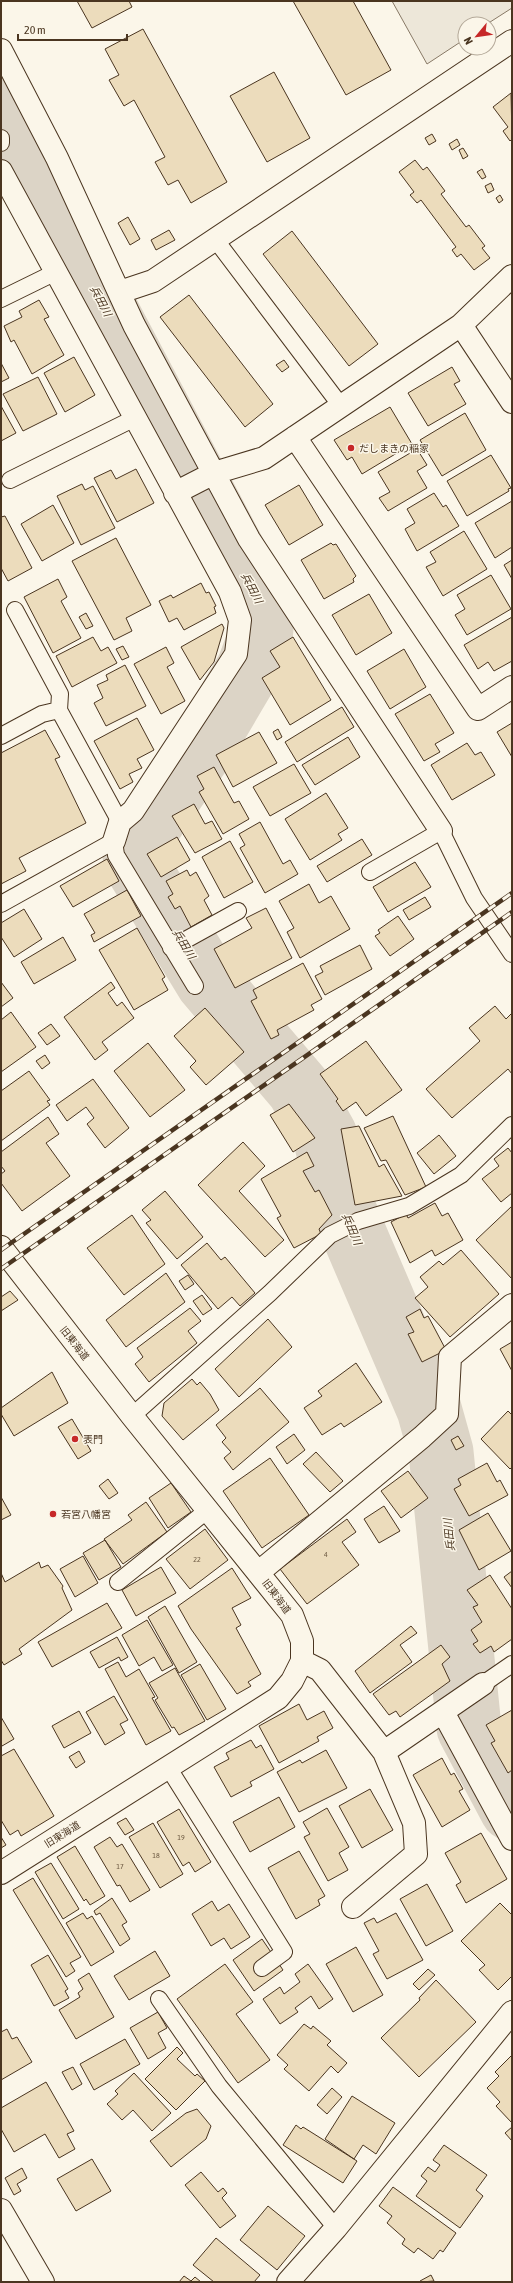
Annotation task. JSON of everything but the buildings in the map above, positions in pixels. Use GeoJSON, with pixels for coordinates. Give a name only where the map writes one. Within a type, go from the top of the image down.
{"type":"FeatureCollection","features":[{"type":"Feature","properties":{"kind":"street"},"geometry":{"type":"LineString","coordinates":[[120,292],[153,281],[512,41]]}},
{"type":"Feature","properties":{"kind":"street"},"geometry":{"type":"LineString","coordinates":[[1,50],[57,158],[134,325],[195,483],[240,620],[236,654],[133,811],[117,832]]}},
{"type":"Feature","properties":{"kind":"street"},"geometry":{"type":"LineString","coordinates":[[1,171],[135,418],[195,483],[250,539],[441,831]]}},
{"type":"Feature","properties":{"kind":"street"},"geometry":{"type":"LineString","coordinates":[[195,483],[264,458],[461,326],[512,276]]}},
{"type":"Feature","properties":{"kind":"street"},"geometry":{"type":"LineString","coordinates":[[461,326],[512,402]]}},
{"type":"Feature","properties":{"kind":"street"},"geometry":{"type":"LineString","coordinates":[[295,437],[478,709],[512,687]]}},
{"type":"Feature","properties":{"kind":"street","name":"旧東海道"},"geometry":{"type":"LineString","coordinates":[[1,1248],[132,1416],[259,1572],[292,1615],[302,1641],[302,1661],[292,1682],[278,1698],[1,1873]]}},
{"type":"Feature","properties":{"kind":"street"},"geometry":{"type":"LineString","coordinates":[[259,1572],[422,1437],[447,1414],[450,1357],[512,1305]]}},
{"type":"Feature","properties":{"kind":"street"},"geometry":{"type":"LineString","coordinates":[[302,1661],[320,1670],[384,1752],[414,1823],[416,1854],[353,1907]]}},
{"type":"Feature","properties":{"kind":"street"},"geometry":{"type":"LineString","coordinates":[[384,1752],[483,1684]]}},
{"type":"Feature","properties":{"kind":"street"},"geometry":{"type":"LineString","coordinates":[[449,1708],[512,1839]]}},
{"type":"Feature","properties":{"kind":"street"},"geometry":{"type":"LineString","coordinates":[[288,2282],[336,2228],[512,2012]]}},
{"type":"Feature","properties":{"kind":"street"},"geometry":{"type":"LineString","coordinates":[[1,2210],[43,2282]]}},
{"type":"Feature","properties":{"kind":"lane"},"geometry":{"type":"LineString","coordinates":[[1,138],[1,143]]}},
{"type":"Feature","properties":{"kind":"lane"},"geometry":{"type":"LineString","coordinates":[[215,239],[341,406]]}},
{"type":"Feature","properties":{"kind":"lane"},"geometry":{"type":"LineString","coordinates":[[1,298],[56,272]]}},
{"type":"Feature","properties":{"kind":"lane"},"geometry":{"type":"LineString","coordinates":[[10,480],[135,418]]}},
{"type":"Feature","properties":{"kind":"lane"},"geometry":{"type":"LineString","coordinates":[[15,610],[60,694],[59,710],[117,832],[116,855],[179,944],[195,986]]}},
{"type":"Feature","properties":{"kind":"lane"},"geometry":{"type":"LineString","coordinates":[[1,736],[42,714],[59,710]]}},
{"type":"Feature","properties":{"kind":"lane"},"geometry":{"type":"LineString","coordinates":[[370,872],[441,831],[474,898],[512,954]]}},
{"type":"Feature","properties":{"kind":"lane"},"geometry":{"type":"LineString","coordinates":[[1,904],[117,832]]}},
{"type":"Feature","properties":{"kind":"lane"},"geometry":{"type":"LineString","coordinates":[[179,944],[238,911]]}},
{"type":"Feature","properties":{"kind":"lane"},"geometry":{"type":"LineString","coordinates":[[132,1416],[270,1293],[330,1234],[358,1221],[409,1206],[461,1175],[512,1125]]}},
{"type":"Feature","properties":{"kind":"lane"},"geometry":{"type":"LineString","coordinates":[[118,1582],[208,1509]]}},
{"type":"Feature","properties":{"kind":"lane"},"geometry":{"type":"LineString","coordinates":[[483,1684],[512,1664]]}},
{"type":"Feature","properties":{"kind":"lane"},"geometry":{"type":"LineString","coordinates":[[168,1768],[284,1952],[262,1968]]}},
{"type":"Feature","properties":{"kind":"lane"},"geometry":{"type":"LineString","coordinates":[[159,1999],[219,2086],[336,2228]]}},
{"type":"Feature","properties":{"kind":"shaded area"},"geometry":{"type":"Polygon","coordinates":[[[392,1],[512,1],[512,8],[497,18],[497,16],[457,16],[457,44],[427,64],[392,1]]]}},
{"type":"Feature","properties":{"kind":"waterway","name":"兵田川"},"geometry":{"type":"LineString","coordinates":[[1,112],[263,608],[260,638],[249,668],[199,753],[134,847],[136,864],[208,982],[299,1089],[325,1136],[342,1206],[429,1409],[441,1452],[469,1728],[512,1809]]}},
{"type":"Feature","properties":{"kind":"railway"},"geometry":{"type":"LineString","coordinates":[[1,1250],[512,893]]}},
{"type":"Feature","properties":{"kind":"railway"},"geometry":{"type":"LineString","coordinates":[[1,1269],[512,912]]}},
{"type":"Feature","properties":{"kind":"place","name":"だしまきの稲家"},"geometry":{"type":"Point","coordinates":[351,448]}},
{"type":"Feature","properties":{"kind":"place","name":"表門"},"geometry":{"type":"Point","coordinates":[75,1439]}},
{"type":"Feature","properties":{"kind":"place","name":"若宮八幡宮"},"geometry":{"type":"Point","coordinates":[53,1514]}}]}
